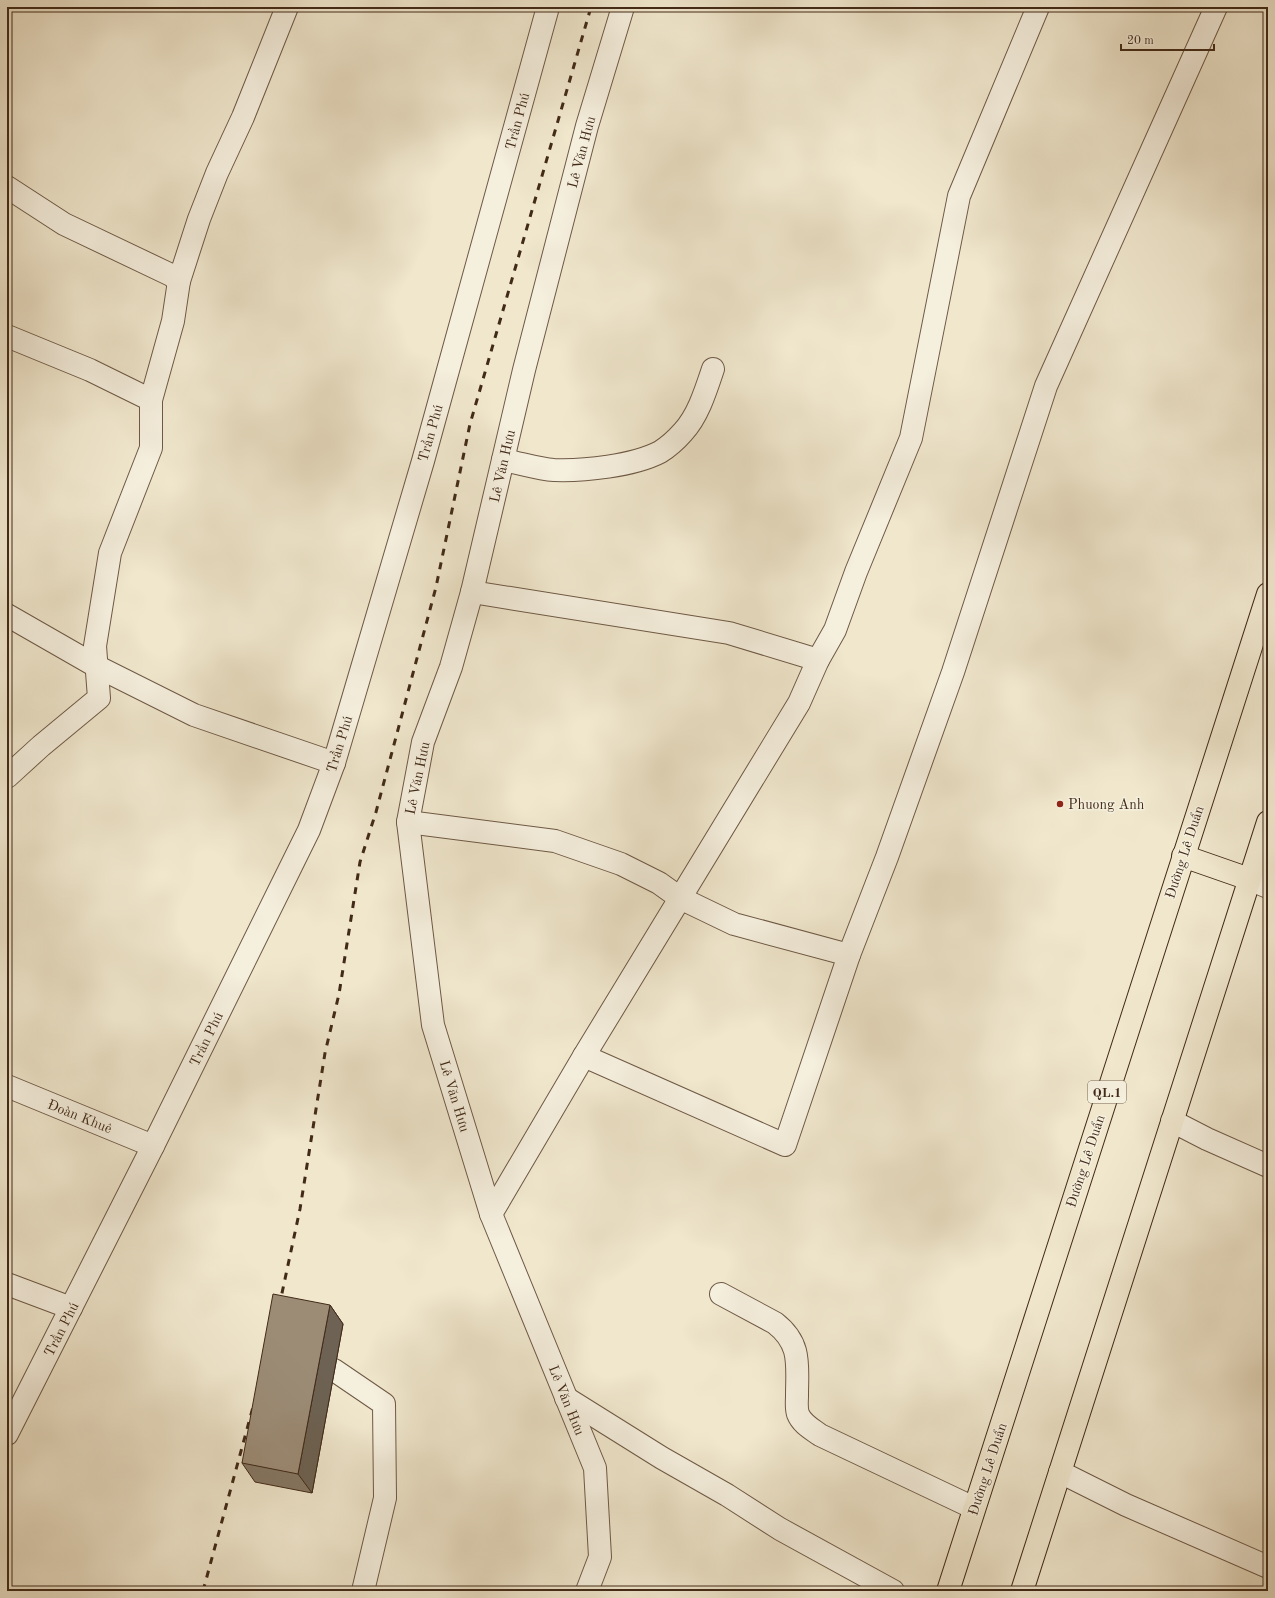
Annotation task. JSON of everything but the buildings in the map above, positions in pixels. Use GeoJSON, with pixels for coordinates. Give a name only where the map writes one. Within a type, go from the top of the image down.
{"type":"FeatureCollection","features":[{"type":"Feature","properties":{"kind":"highway","name":"Đường Lê Duẩn"},"geometry":{"type":"LineString","coordinates":[[948,1591],[1268,594]]}},
{"type":"Feature","properties":{"kind":"highway"},"geometry":{"type":"LineString","coordinates":[[1022,1591],[1172,1121],[1259,883],[1268,822]]}},
{"type":"Feature","properties":{"kind":"highway"},"geometry":{"type":"LineString","coordinates":[[1183,856],[1259,883]]}},
{"type":"Feature","properties":{"kind":"street"},"geometry":{"type":"LineString","coordinates":[[7,777],[40,746],[99,698],[95,646],[110,553],[151,448],[151,400],[173,321],[179,281],[217,173],[243,117],[288,7]]}},
{"type":"Feature","properties":{"kind":"street","name":"Trần Phú"},"geometry":{"type":"LineString","coordinates":[[7,1434],[153,1146],[309,830],[334,763],[423,461],[548,7]]}},
{"type":"Feature","properties":{"kind":"street","name":"Lê Văn Hưu"},"geometry":{"type":"LineString","coordinates":[[587,1591],[600,1557],[595,1468],[491,1214],[433,1025],[408,822],[423,742],[451,667],[472,592],[524,370],[587,126],[623,7]]}},
{"type":"Feature","properties":{"kind":"street"},"geometry":{"type":"LineString","coordinates":[[491,1214],[584,1056],[799,703],[818,660],[835,630],[856,572],[911,438],[959,196],[1038,7]]}},
{"type":"Feature","properties":{"kind":"street"},"geometry":{"type":"LineString","coordinates":[[584,1056],[785,1145],[849,955],[887,857],[953,672],[1046,386],[1216,7]]}},
{"type":"Feature","properties":{"kind":"street"},"geometry":{"type":"LineString","coordinates":[[7,187],[64,224],[171,275],[179,281]]}},
{"type":"Feature","properties":{"kind":"street"},"geometry":{"type":"LineString","coordinates":[[7,336],[90,370],[151,400]]}},
{"type":"Feature","properties":{"kind":"street"},"geometry":{"type":"LineString","coordinates":[[503,460],[553,470],[582,469],[622,463],[659,452],[671,445],[684,431],[702,400],[713,369]]}},
{"type":"Feature","properties":{"kind":"street"},"geometry":{"type":"LineString","coordinates":[[472,592],[729,633],[818,660]]}},
{"type":"Feature","properties":{"kind":"street"},"geometry":{"type":"LineString","coordinates":[[7,615],[96,666],[194,715],[334,763]]}},
{"type":"Feature","properties":{"kind":"street"},"geometry":{"type":"LineString","coordinates":[[408,822],[555,841],[621,864],[659,883],[680,898],[734,924],[849,955]]}},
{"type":"Feature","properties":{"kind":"street","name":"Đoàn Khuê"},"geometry":{"type":"LineString","coordinates":[[7,1086],[153,1146]]}},
{"type":"Feature","properties":{"kind":"street"},"geometry":{"type":"LineString","coordinates":[[1172,1121],[1206,1139],[1268,1166]]}},
{"type":"Feature","properties":{"kind":"street"},"geometry":{"type":"LineString","coordinates":[[7,1284],[71,1308]]}},
{"type":"Feature","properties":{"kind":"street"},"geometry":{"type":"LineString","coordinates":[[721,1294],[775,1323],[783,1329],[792,1342],[798,1358],[796,1406],[798,1414],[804,1424],[820,1435],[974,1508]]}},
{"type":"Feature","properties":{"kind":"street"},"geometry":{"type":"LineString","coordinates":[[334,1370],[384,1404],[385,1498],[363,1591]]}},
{"type":"Feature","properties":{"kind":"street"},"geometry":{"type":"LineString","coordinates":[[566,1398],[780,1529],[893,1591]]}},
{"type":"Feature","properties":{"kind":"street"},"geometry":{"type":"LineString","coordinates":[[1060,1472],[1126,1505],[1268,1567]]}},
{"type":"Feature","properties":{"kind":"railway"},"geometry":{"type":"LineString","coordinates":[[279,1307],[300,1209],[325,1053],[339,994],[360,862],[376,812],[436,587],[470,424],[591,7]]}},
{"type":"Feature","properties":{"kind":"railway"},"geometry":{"type":"LineString","coordinates":[[203,1591],[253,1407]]}},
{"type":"Feature","properties":{"kind":"place","name":"Phuong Anh"},"geometry":{"type":"Point","coordinates":[1060,804]}}]}
